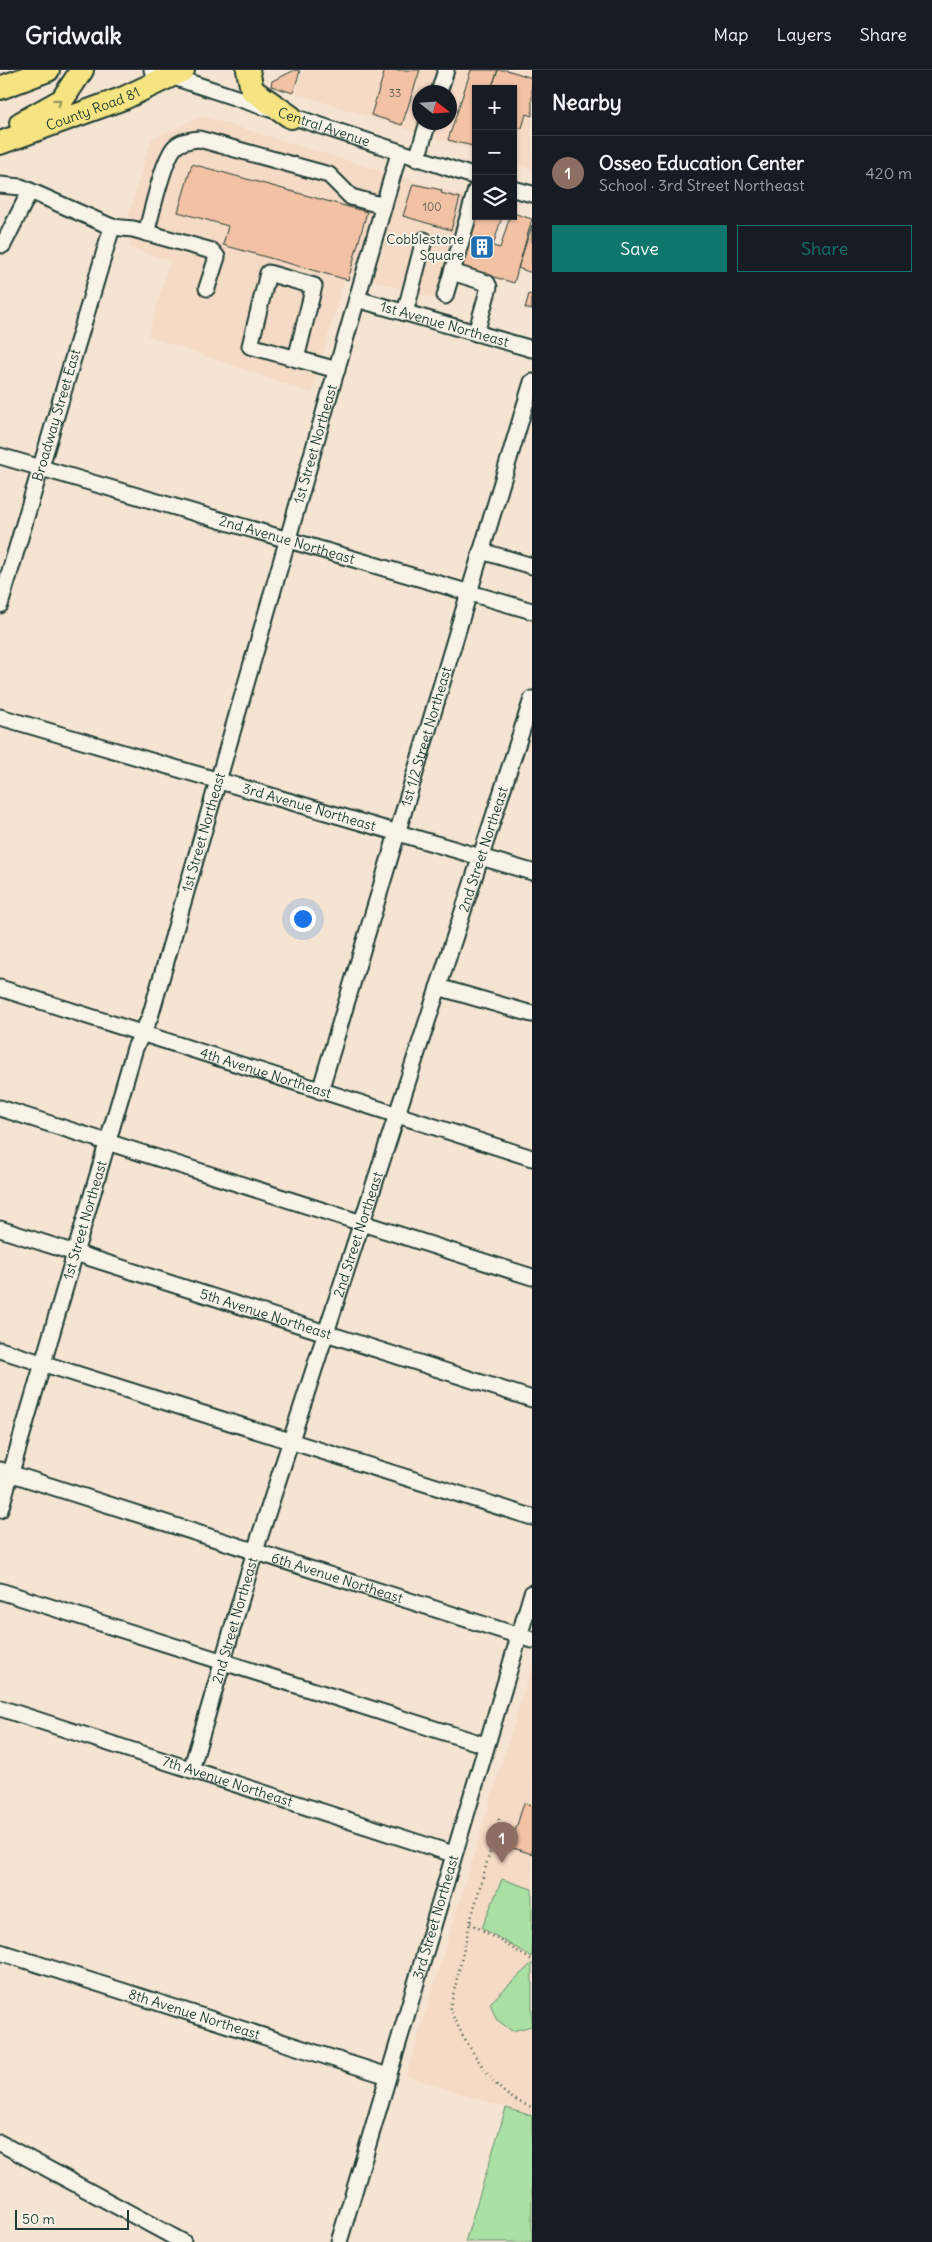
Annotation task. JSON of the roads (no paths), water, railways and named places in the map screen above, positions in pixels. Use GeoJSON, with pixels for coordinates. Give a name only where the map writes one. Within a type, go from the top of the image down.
{"type":"FeatureCollection","features":[{"type":"Feature","properties":{"kind":"highway"},"geometry":{"type":"LineString","coordinates":[[0,88],[48,70]]}},
{"type":"Feature","properties":{"kind":"highway"},"geometry":{"type":"LineString","coordinates":[[0,133],[34,118],[62,100],[82,70]]}},
{"type":"Feature","properties":{"kind":"highway"},"geometry":{"type":"LineString","coordinates":[[248,70],[252,90],[291,117]]}},
{"type":"Feature","properties":{"kind":"highway","name":"County Road 81"},"geometry":{"type":"LineString","coordinates":[[0,143],[124,98],[170,71]]}},
{"type":"Feature","properties":{"kind":"street"},"geometry":{"type":"LineString","coordinates":[[441,85],[446,70]]}},
{"type":"Feature","properties":{"kind":"street","name":"Central Avenue"},"geometry":{"type":"LineString","coordinates":[[170,71],[210,91],[472,176]]}},
{"type":"Feature","properties":{"kind":"street"},"geometry":{"type":"LineString","coordinates":[[417,159],[426,130]]}},
{"type":"Feature","properties":{"kind":"street"},"geometry":{"type":"LineString","coordinates":[[146,233],[168,158],[175,146],[188,140],[199,139],[329,175],[351,197],[384,206]]}},
{"type":"Feature","properties":{"kind":"street","name":"1st Street Northeast"},"geometry":{"type":"LineString","coordinates":[[0,1510],[5,1472],[42,1363],[135,1048],[150,1017],[399,153]]}},
{"type":"Feature","properties":{"kind":"street"},"geometry":{"type":"LineString","coordinates":[[0,185],[13,185],[30,191],[112,228],[146,233],[212,252],[217,257],[207,288]]}},
{"type":"Feature","properties":{"kind":"street"},"geometry":{"type":"LineString","coordinates":[[517,190],[532,193]]}},
{"type":"Feature","properties":{"kind":"street"},"geometry":{"type":"LineString","coordinates":[[0,244],[3,245],[30,191]]}},
{"type":"Feature","properties":{"kind":"street"},"geometry":{"type":"LineString","coordinates":[[445,296],[472,204]]}},
{"type":"Feature","properties":{"kind":"street","name":"Broadway Street East"},"geometry":{"type":"LineString","coordinates":[[0,605],[112,228]]}},
{"type":"Feature","properties":{"kind":"street"},"geometry":{"type":"LineString","coordinates":[[405,312],[424,240]]}},
{"type":"Feature","properties":{"kind":"street"},"geometry":{"type":"LineString","coordinates":[[452,272],[487,283],[489,287],[476,333]]}},
{"type":"Feature","properties":{"kind":"street"},"geometry":{"type":"LineString","coordinates":[[296,358],[314,286],[268,273],[250,346],[337,370]]}},
{"type":"Feature","properties":{"kind":"street","name":"1st Avenue Northeast"},"geometry":{"type":"LineString","coordinates":[[357,299],[532,349]]}},
{"type":"Feature","properties":{"kind":"street","name":"1st 1/2 Street Northeast"},"geometry":{"type":"LineString","coordinates":[[320,1091],[532,382]]}},
{"type":"Feature","properties":{"kind":"street","name":"2nd Avenue Northeast"},"geometry":{"type":"LineString","coordinates":[[0,456],[532,611]]}},
{"type":"Feature","properties":{"kind":"street"},"geometry":{"type":"LineString","coordinates":[[481,551],[532,566]]}},
{"type":"Feature","properties":{"kind":"street","name":"2nd Street Northeast"},"geometry":{"type":"LineString","coordinates":[[191,1770],[255,1551],[396,1114],[531,708]]}},
{"type":"Feature","properties":{"kind":"street","name":"3rd Avenue Northeast"},"geometry":{"type":"LineString","coordinates":[[0,717],[532,872]]}},
{"type":"Feature","properties":{"kind":"street"},"geometry":{"type":"LineString","coordinates":[[438,987],[532,1014]]}},
{"type":"Feature","properties":{"kind":"street","name":"4th Avenue Northeast"},"geometry":{"type":"LineString","coordinates":[[0,988],[532,1158]]}},
{"type":"Feature","properties":{"kind":"street"},"geometry":{"type":"LineString","coordinates":[[0,1108],[532,1277]]}},
{"type":"Feature","properties":{"kind":"street","name":"5th Avenue Northeast"},"geometry":{"type":"LineString","coordinates":[[0,1229],[532,1399]]}},
{"type":"Feature","properties":{"kind":"street"},"geometry":{"type":"LineString","coordinates":[[0,1350],[532,1517]]}},
{"type":"Feature","properties":{"kind":"street","name":"6th Avenue Northeast"},"geometry":{"type":"LineString","coordinates":[[5,1472],[525,1638]]}},
{"type":"Feature","properties":{"kind":"street"},"geometry":{"type":"LineString","coordinates":[[0,1591],[486,1745]]}},
{"type":"Feature","properties":{"kind":"street","name":"3rd Street Northeast"},"geometry":{"type":"LineString","coordinates":[[339,2242],[486,1745],[525,1638],[532,1593]]}},
{"type":"Feature","properties":{"kind":"street","name":"7th Avenue Northeast"},"geometry":{"type":"LineString","coordinates":[[0,1708],[454,1854]]}},
{"type":"Feature","properties":{"kind":"street","name":"8th Avenue Northeast"},"geometry":{"type":"LineString","coordinates":[[0,1952],[388,2076]]}},
{"type":"Feature","properties":{"kind":"street"},"geometry":{"type":"LineString","coordinates":[[0,2143],[183,2242]]}},
{"type":"Feature","properties":{"kind":"place","name":"Cobblestone Square"},"geometry":{"type":"Point","coordinates":[482,247]}},
{"type":"Feature","properties":{"kind":"place","name":"Osseo Education Center"},"geometry":{"type":"Point","coordinates":[502,1863]}}]}
